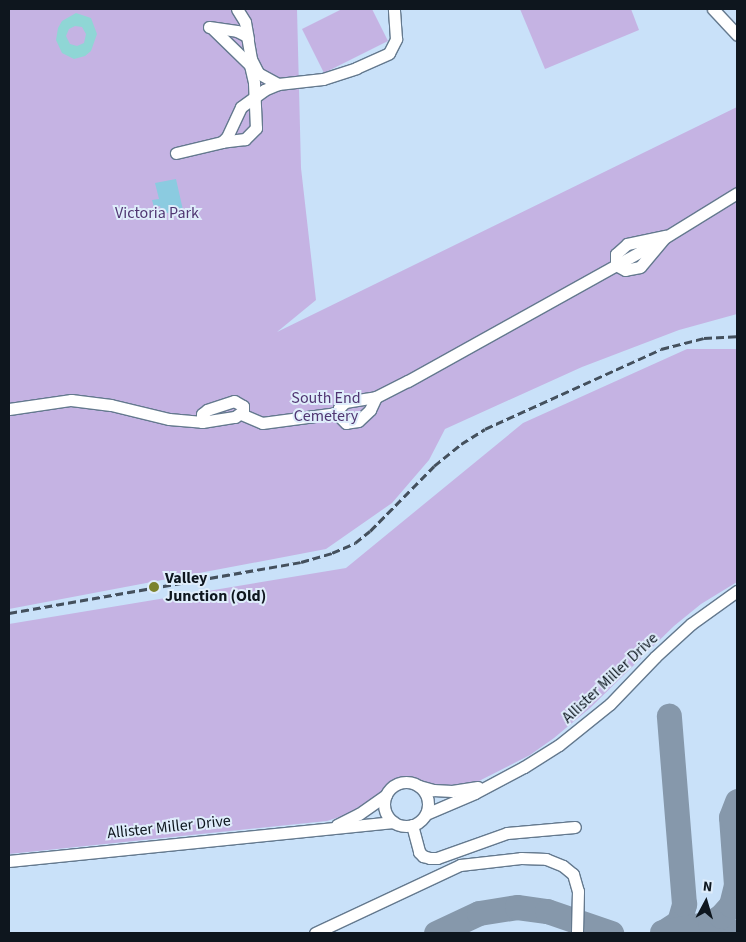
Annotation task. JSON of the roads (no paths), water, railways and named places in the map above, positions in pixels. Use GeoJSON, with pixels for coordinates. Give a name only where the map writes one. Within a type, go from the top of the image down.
{"type":"FeatureCollection","features":[{"type":"Feature","properties":{"kind":"street"},"geometry":{"type":"LineString","coordinates":[[237,9],[243,16],[251,59],[258,73],[278,84]]}},
{"type":"Feature","properties":{"kind":"street"},"geometry":{"type":"LineString","coordinates":[[222,142],[227,137],[239,110],[254,96],[278,84],[323,79],[356,68],[389,53],[396,39],[394,9]]}},
{"type":"Feature","properties":{"kind":"street"},"geometry":{"type":"LineString","coordinates":[[713,9],[737,35]]}},
{"type":"Feature","properties":{"kind":"street"},"geometry":{"type":"LineString","coordinates":[[176,153],[222,142],[240,141],[253,134],[256,128],[250,65],[211,28],[237,31],[248,39]]}},
{"type":"Feature","properties":{"kind":"street"},"geometry":{"type":"LineString","coordinates":[[616,265],[625,270],[640,267],[666,236],[737,193]]}},
{"type":"Feature","properties":{"kind":"street"},"geometry":{"type":"LineString","coordinates":[[616,265],[616,254],[627,244],[666,236]]}},
{"type":"Feature","properties":{"kind":"street"},"geometry":{"type":"LineString","coordinates":[[338,414],[340,408],[348,401],[376,397],[616,265]]}},
{"type":"Feature","properties":{"kind":"street"},"geometry":{"type":"LineString","coordinates":[[338,414],[343,422],[354,423],[365,416],[376,397]]}},
{"type":"Feature","properties":{"kind":"street"},"geometry":{"type":"LineString","coordinates":[[9,409],[71,400],[111,405],[168,419],[202,422],[203,412],[228,403],[237,402],[241,404],[242,413],[262,423],[338,414]]}},
{"type":"Feature","properties":{"kind":"street","name":"Allister Miller Drive"},"geometry":{"type":"LineString","coordinates":[[426,814],[499,781],[545,755],[610,704],[691,624],[737,591]]}},
{"type":"Feature","properties":{"kind":"street","name":"Allister Miller Drive"},"geometry":{"type":"LineString","coordinates":[[419,786],[452,791],[499,781]]}},
{"type":"Feature","properties":{"kind":"street"},"geometry":{"type":"LineString","coordinates":[[407,782],[419,786],[428,799],[426,814],[418,823],[412,825],[402,826],[393,822],[384,807],[386,795],[389,790],[400,783],[407,782]]}},
{"type":"Feature","properties":{"kind":"street","name":"Allister Miller Drive"},"geometry":{"type":"LineString","coordinates":[[333,826],[359,814],[386,795]]}},
{"type":"Feature","properties":{"kind":"street","name":"Allister Miller Drive"},"geometry":{"type":"LineString","coordinates":[[9,861],[333,826],[393,822]]}},
{"type":"Feature","properties":{"kind":"street"},"geometry":{"type":"LineString","coordinates":[[412,825],[419,852],[423,856],[430,858],[437,858],[507,833],[575,826]]}},
{"type":"Feature","properties":{"kind":"street"},"geometry":{"type":"LineString","coordinates":[[315,933],[460,864],[521,858],[546,859],[564,866],[573,874],[577,884],[577,933]]}},
{"type":"Feature","properties":{"kind":"railway"},"geometry":{"type":"LineString","coordinates":[[9,613],[301,562],[332,553],[355,543],[370,531],[434,466],[461,444],[485,429],[661,349],[704,338],[737,336]]}},
{"type":"Feature","properties":{"kind":"place","name":"Valley Junction (Old)"},"geometry":{"type":"Point","coordinates":[154,587]}},
{"type":"Feature","properties":{"kind":"park label","name":"Victoria Park"},"geometry":{"type":"Point","coordinates":[157,213]}},
{"type":"Feature","properties":{"kind":"park label","name":"South End Cemetery"},"geometry":{"type":"Point","coordinates":[326,407]}}]}
